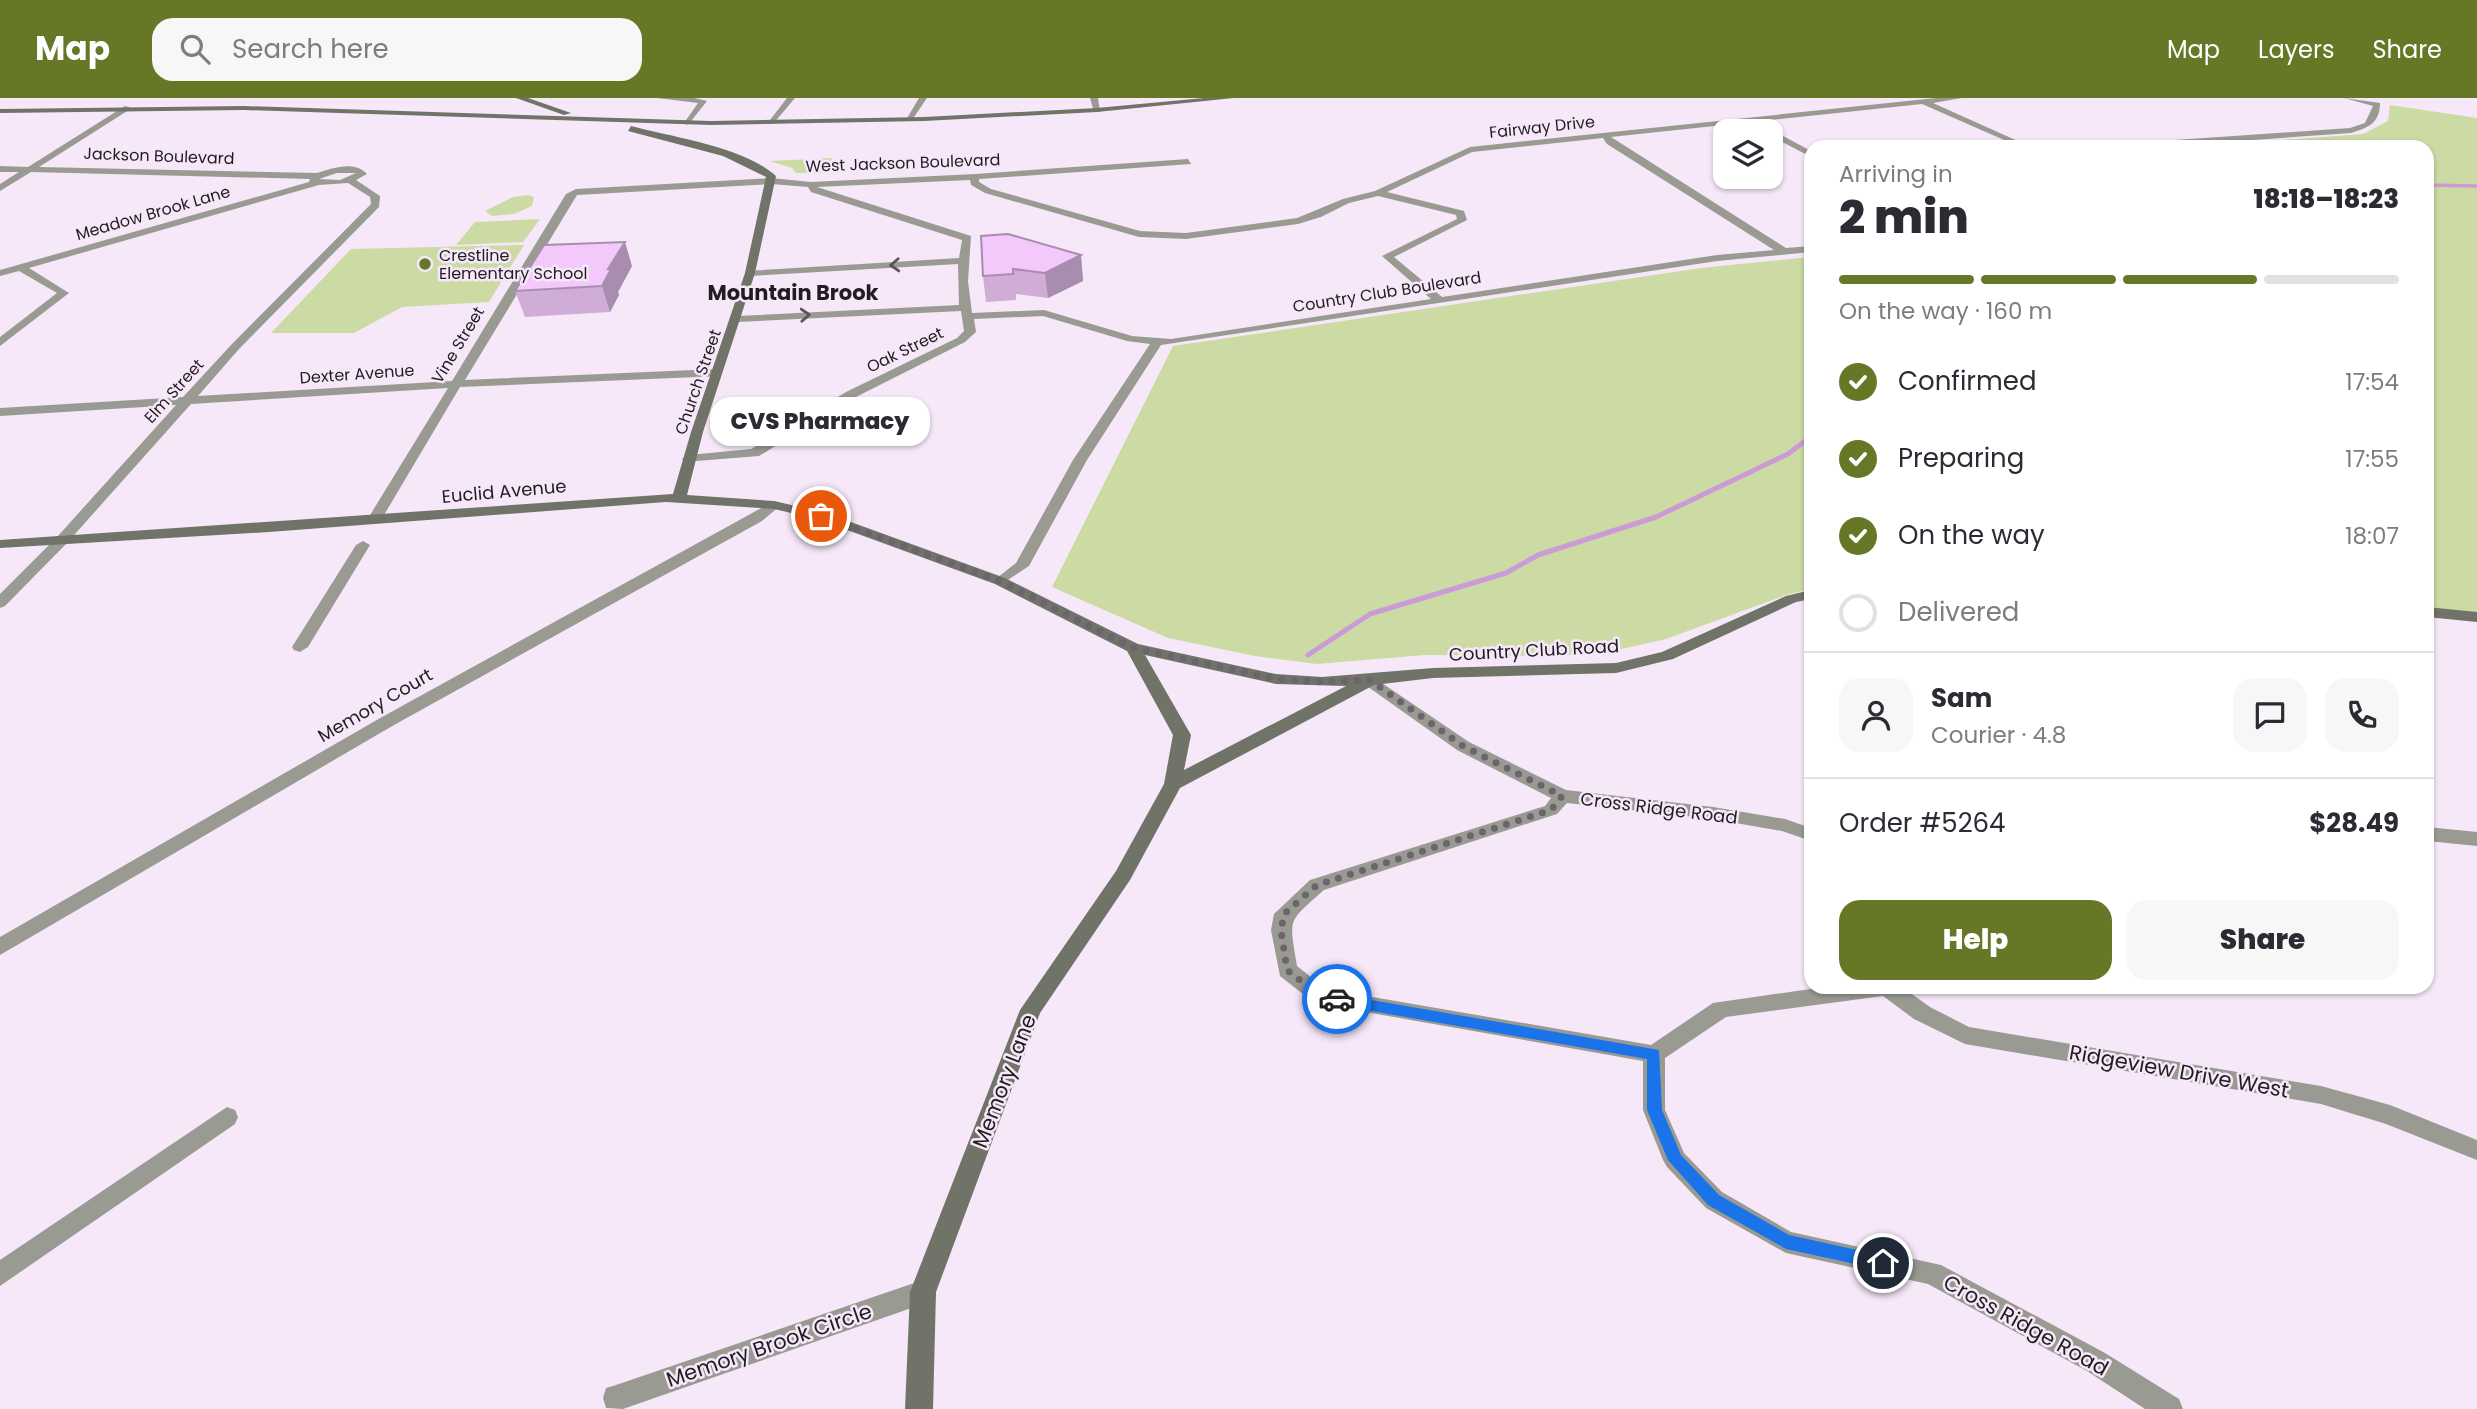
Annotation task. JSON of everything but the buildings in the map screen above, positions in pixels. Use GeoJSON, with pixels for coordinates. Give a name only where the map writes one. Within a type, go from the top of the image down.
{"type":"FeatureCollection","features":[{"type":"Feature","properties":{"kind":"street"},"geometry":{"type":"LineString","coordinates":[[520,98],[590,121],[664,138],[765,170],[771,176],[771,181]]}},
{"type":"Feature","properties":{"kind":"street"},"geometry":{"type":"LineString","coordinates":[[661,98],[703,101],[684,123],[659,133],[664,138]]}},
{"type":"Feature","properties":{"kind":"street"},"geometry":{"type":"LineString","coordinates":[[770,122],[791,98]]}},
{"type":"Feature","properties":{"kind":"street"},"geometry":{"type":"LineString","coordinates":[[909,118],[923,98]]}},
{"type":"Feature","properties":{"kind":"street"},"geometry":{"type":"LineString","coordinates":[[1094,98],[1097,110]]}},
{"type":"Feature","properties":{"kind":"street"},"geometry":{"type":"LineString","coordinates":[[0,111],[244,108],[684,123],[1097,110],[1230,98]]}},
{"type":"Feature","properties":{"kind":"street","name":"Fairway Drive"},"geometry":{"type":"LineString","coordinates":[[1745,119],[1958,98]]}},
{"type":"Feature","properties":{"kind":"street"},"geometry":{"type":"LineString","coordinates":[[2226,140],[2320,134],[2368,125],[2377,105],[2348,98]]}},
{"type":"Feature","properties":{"kind":"street"},"geometry":{"type":"LineString","coordinates":[[1919,100],[2011,140]]}},
{"type":"Feature","properties":{"kind":"street"},"geometry":{"type":"LineString","coordinates":[[517,117],[544,106]]}},
{"type":"Feature","properties":{"kind":"street"},"geometry":{"type":"LineString","coordinates":[[0,188],[128,108]]}},
{"type":"Feature","properties":{"kind":"street","name":"Fairway Drive"},"geometry":{"type":"LineString","coordinates":[[975,177],[974,183],[988,191],[1139,234],[1166,237],[1297,221],[1318,215],[1346,201],[1378,193],[1469,150],[1713,123]]}},
{"type":"Feature","properties":{"kind":"street"},"geometry":{"type":"LineString","coordinates":[[1606,136],[1610,142],[1783,251]]}},
{"type":"Feature","properties":{"kind":"street"},"geometry":{"type":"LineString","coordinates":[[1783,138],[1804,149]]}},
{"type":"Feature","properties":{"kind":"street","name":"West Jackson Boulevard"},"geometry":{"type":"LineString","coordinates":[[576,192],[771,181],[811,185],[975,177],[1188,162]]}},
{"type":"Feature","properties":{"kind":"street","name":"Jackson Boulevard"},"geometry":{"type":"LineString","coordinates":[[0,169],[33,168],[351,181],[374,196],[376,205]]}},
{"type":"Feature","properties":{"kind":"street","name":"Meadow Brook Lane"},"geometry":{"type":"LineString","coordinates":[[0,273],[316,180]]}},
{"type":"Feature","properties":{"kind":"street","name":"Church Street"},"geometry":{"type":"LineString","coordinates":[[680,499],[689,458],[737,319],[771,181]]}},
{"type":"Feature","properties":{"kind":"street"},"geometry":{"type":"LineString","coordinates":[[811,185],[814,190],[967,238],[963,261],[967,312]]}},
{"type":"Feature","properties":{"kind":"street","name":"Vine Street"},"geometry":{"type":"LineString","coordinates":[[374,520],[571,194],[576,192]]}},
{"type":"Feature","properties":{"kind":"street"},"geometry":{"type":"LineString","coordinates":[[1378,193],[1461,214],[1462,219],[1387,256],[1438,299]]}},
{"type":"Feature","properties":{"kind":"street","name":"Elm Street"},"geometry":{"type":"LineString","coordinates":[[0,603],[62,540],[185,401],[376,205]]}},
{"type":"Feature","properties":{"kind":"street","name":"Country Club Boulevard"},"geometry":{"type":"LineString","coordinates":[[737,319],[967,312],[1044,313],[1131,339],[1171,342],[1717,258],[1804,250]]}},
{"type":"Feature","properties":{"kind":"street"},"geometry":{"type":"LineString","coordinates":[[750,273],[963,261]]}},
{"type":"Feature","properties":{"kind":"street"},"geometry":{"type":"LineString","coordinates":[[0,343],[64,293],[20,267]]}},
{"type":"Feature","properties":{"kind":"street","name":"Oak Street"},"geometry":{"type":"LineString","coordinates":[[689,458],[754,453],[850,395],[961,340],[970,332],[967,312]]}},
{"type":"Feature","properties":{"kind":"street"},"geometry":{"type":"LineString","coordinates":[[1000,581],[1022,566],[1080,460],[1158,341]]}},
{"type":"Feature","properties":{"kind":"street","name":"Dexter Avenue"},"geometry":{"type":"LineString","coordinates":[[0,412],[456,384],[717,373]]}},
{"type":"Feature","properties":{"kind":"street","name":"Euclid Avenue"},"geometry":{"type":"LineString","coordinates":[[0,544],[680,499],[774,505],[821,516],[1000,581]]}},
{"type":"Feature","properties":{"kind":"street","name":"Memory Court"},"geometry":{"type":"LineString","coordinates":[[0,947],[387,721],[757,518],[774,505]]}},
{"type":"Feature","properties":{"kind":"street"},"geometry":{"type":"LineString","coordinates":[[300,647],[363,545]]}},
{"type":"Feature","properties":{"kind":"street","name":"Country Club Road"},"geometry":{"type":"LineString","coordinates":[[1000,581],[1133,648],[1276,679],[1322,682],[1433,673],[1616,667],[1667,656],[1791,599],[1804,596]]}},
{"type":"Feature","properties":{"kind":"street"},"geometry":{"type":"LineString","coordinates":[[2434,613],[2477,617]]}},
{"type":"Feature","properties":{"kind":"street"},"geometry":{"type":"LineString","coordinates":[[1133,648],[1182,736],[1172,785]]}},
{"type":"Feature","properties":{"kind":"street","name":"Country Club Road"},"geometry":{"type":"LineString","coordinates":[[1172,785],[1370,680]]}},
{"type":"Feature","properties":{"kind":"street","name":"Cross Ridge Road"},"geometry":{"type":"LineString","coordinates":[[1370,680],[1463,746],[1562,796],[1725,815],[1785,825],[1804,832]]}},
{"type":"Feature","properties":{"kind":"street","name":"Memory Lane"},"geometry":{"type":"LineString","coordinates":[[919,1409],[923,1292],[1031,1010],[1123,875],[1172,785]]}},
{"type":"Feature","properties":{"kind":"street"},"geometry":{"type":"LineString","coordinates":[[1562,796],[1551,810],[1317,885],[1284,914],[1281,930],[1287,970],[1320,996],[1654,1054],[1721,1009],[1834,994]]}},
{"type":"Feature","properties":{"kind":"street"},"geometry":{"type":"LineString","coordinates":[[2434,835],[2477,839]]}},
{"type":"Feature","properties":{"kind":"street","name":"Ridgeview Drive West"},"geometry":{"type":"LineString","coordinates":[[1896,994],[1922,1013],[1965,1035],[2320,1095],[2390,1115],[2477,1150]]}},
{"type":"Feature","properties":{"kind":"street","name":"Cross Ridge Road"},"geometry":{"type":"LineString","coordinates":[[1654,1054],[1654,1110],[1675,1160],[1714,1200],[1786,1242],[1932,1273],[2096,1362],[2169,1409]]}},
{"type":"Feature","properties":{"kind":"street"},"geometry":{"type":"LineString","coordinates":[[0,1274],[227,1117]]}},
{"type":"Feature","properties":{"kind":"street","name":"Memory Brook Circle"},"geometry":{"type":"LineString","coordinates":[[615,1398],[923,1292]]}},
{"type":"Feature","properties":{"kind":"green space"},"geometry":{"type":"Polygon","coordinates":[[[2390,105],[2477,118],[2477,613],[2434,609],[2434,140],[2284,140],[2363,134],[2388,121],[2390,105]]]}},
{"type":"Feature","properties":{"kind":"green space"},"geometry":{"type":"Polygon","coordinates":[[[832,158],[827,173],[796,173],[792,168],[770,161],[832,158]]]}},
{"type":"Feature","properties":{"kind":"green space"},"geometry":{"type":"Polygon","coordinates":[[[513,197],[534,197],[532,206],[514,214],[492,216],[485,211],[513,197]]]}},
{"type":"Feature","properties":{"kind":"green space"},"geometry":{"type":"Polygon","coordinates":[[[540,219],[523,242],[456,245],[475,222],[540,219]]]}},
{"type":"Feature","properties":{"kind":"green space"},"geometry":{"type":"Polygon","coordinates":[[[524,245],[489,302],[402,307],[354,333],[271,333],[351,249],[524,245]]]}},
{"type":"Feature","properties":{"kind":"green space"},"geometry":{"type":"Polygon","coordinates":[[[1804,258],[1804,591],[1666,639],[1617,650],[1558,656],[1425,655],[1317,664],[1255,656],[1168,638],[1052,587],[1173,346],[1701,268],[1804,258]]]}},
{"type":"Feature","properties":{"kind":"waterway"},"geometry":{"type":"LineString","coordinates":[[2434,185],[2477,186]]}},
{"type":"Feature","properties":{"kind":"waterway"},"geometry":{"type":"LineString","coordinates":[[1308,655],[1370,614],[1506,573],[1538,555],[1656,517],[1788,454],[1804,442]]}},
{"type":"Feature","properties":{"kind":"way so far"},"geometry":{"type":"LineString","coordinates":[[821,516],[1000,581],[1133,648],[1276,679],[1322,682],[1370,680],[1463,746],[1513,774],[1562,796],[1551,810],[1387,860],[1317,885],[1284,914],[1281,930],[1287,970],[1320,996],[1337,999]]}},
{"type":"Feature","properties":{"kind":"place","name":"Crestline Elementary School"},"geometry":{"type":"Point","coordinates":[425,264]}},
{"type":"Feature","properties":{"kind":"place","name":"CVS Pharmacy"},"geometry":{"type":"Point","coordinates":[821,516]}},
{"type":"Feature","properties":{"kind":"district","name":"Mountain Brook"},"geometry":{"type":"Point","coordinates":[793,292]}},
{"type":"Feature","properties":{"kind":"route"},"geometry":{"type":"LineString","coordinates":[[1337,999],[1654,1054],[1654,1110],[1675,1160],[1714,1200],[1786,1242],[1883,1263]]}}]}
